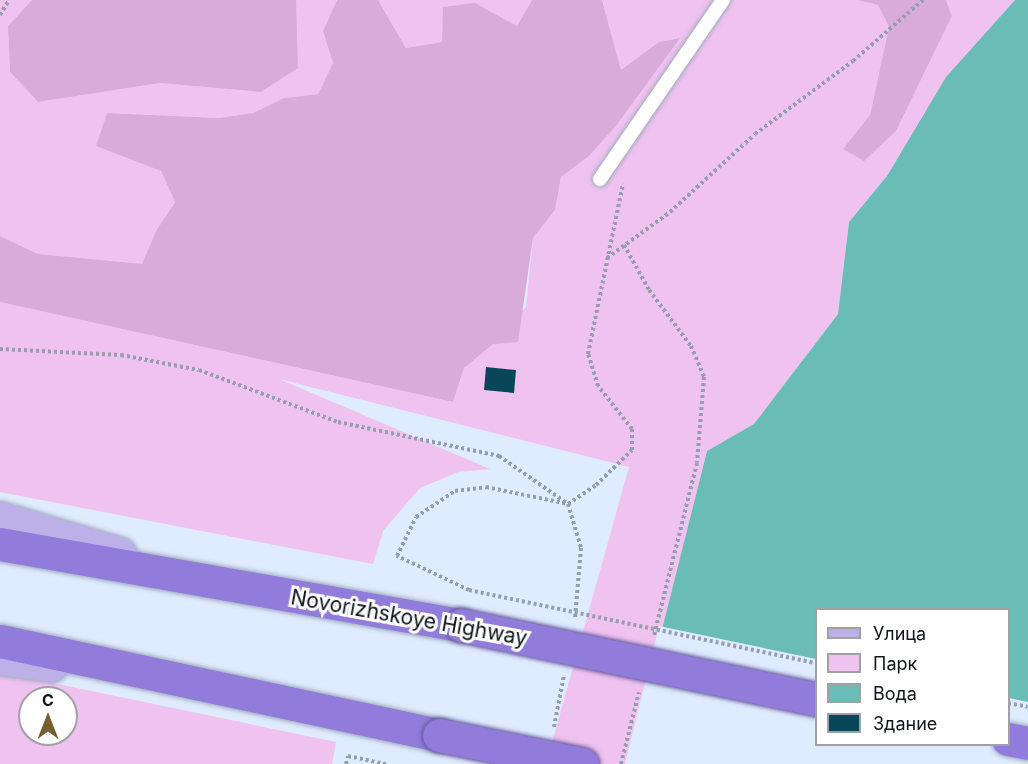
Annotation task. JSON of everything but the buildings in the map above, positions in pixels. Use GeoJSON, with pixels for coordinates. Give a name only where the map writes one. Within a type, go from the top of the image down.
{"type":"FeatureCollection","features":[{"type":"Feature","properties":{"kind":"highway","name":"Novorizhskoye Highway"},"geometry":{"type":"LineString","coordinates":[[0,544],[461,626],[815,699]]}},
{"type":"Feature","properties":{"kind":"highway"},"geometry":{"type":"LineString","coordinates":[[0,641],[582,764]]}},
{"type":"Feature","properties":{"kind":"highway"},"geometry":{"type":"LineString","coordinates":[[1010,739],[1028,743]]}},
{"type":"Feature","properties":{"kind":"main road"},"geometry":{"type":"LineString","coordinates":[[0,518],[217,583]]}},
{"type":"Feature","properties":{"kind":"main road"},"geometry":{"type":"LineString","coordinates":[[0,658],[202,684]]}},
{"type":"Feature","properties":{"kind":"lane"},"geometry":{"type":"LineString","coordinates":[[600,179],[723,0]]}},
{"type":"Feature","properties":{"kind":"path"},"geometry":{"type":"LineString","coordinates":[[0,15],[9,0]]}},
{"type":"Feature","properties":{"kind":"path"},"geometry":{"type":"LineString","coordinates":[[606,259],[670,212],[755,134],[853,61],[923,0]]}},
{"type":"Feature","properties":{"kind":"path"},"geometry":{"type":"LineString","coordinates":[[624,180],[588,354],[598,386],[632,429],[632,450],[596,485],[568,504],[486,487],[455,491],[416,517],[397,556],[469,590],[815,663]]}},
{"type":"Feature","properties":{"kind":"path"},"geometry":{"type":"LineString","coordinates":[[624,245],[649,290],[691,346],[704,377],[697,463],[651,648]]}},
{"type":"Feature","properties":{"kind":"path"},"geometry":{"type":"LineString","coordinates":[[0,349],[121,356],[199,370],[338,422],[499,456],[568,504]]}},
{"type":"Feature","properties":{"kind":"path"},"geometry":{"type":"LineString","coordinates":[[621,764],[642,683]]}},
{"type":"Feature","properties":{"kind":"path"},"geometry":{"type":"LineString","coordinates":[[1010,703],[1028,707]]}},
{"type":"Feature","properties":{"kind":"path"},"geometry":{"type":"LineString","coordinates":[[346,764],[348,756],[386,764]]}},
{"type":"Feature","properties":{"kind":"green space"},"geometry":{"type":"Polygon","coordinates":[[[0,0],[32,0],[8,26],[10,72],[38,102],[160,83],[261,92],[296,0],[337,0],[323,31],[333,63],[318,94],[284,98],[253,113],[219,118],[107,113],[97,146],[161,171],[175,202],[156,231],[142,265],[38,254],[0,236],[0,0]]]}},
{"type":"Feature","properties":{"kind":"green space"},"geometry":{"type":"Polygon","coordinates":[[[378,0],[532,0],[517,26],[475,4],[442,42],[406,48],[378,0]]]}},
{"type":"Feature","properties":{"kind":"green space"},"geometry":{"type":"Polygon","coordinates":[[[602,0],[857,0],[878,5],[889,27],[870,115],[844,149],[864,160],[896,131],[952,16],[946,0],[1015,0],[946,77],[887,176],[849,222],[838,314],[754,424],[707,451],[628,764],[546,764],[629,467],[279,379],[490,469],[458,472],[420,488],[383,531],[373,564],[0,492],[0,302],[453,402],[464,368],[526,307],[533,238],[555,210],[561,177],[589,156],[616,126],[679,38],[659,42],[621,71],[602,0]]]}},
{"type":"Feature","properties":{"kind":"green space"},"geometry":{"type":"Polygon","coordinates":[[[0,672],[67,686],[18,686],[18,746],[78,746],[78,688],[336,742],[332,764],[0,764],[0,672]]]}},
{"type":"Feature","properties":{"kind":"shaded area"},"geometry":{"type":"Polygon","coordinates":[[[32,0],[296,0],[298,68],[261,92],[160,83],[38,102],[10,72],[8,26],[32,0]]]}},
{"type":"Feature","properties":{"kind":"shaded area"},"geometry":{"type":"Polygon","coordinates":[[[337,0],[378,0],[406,48],[442,42],[443,7],[475,3],[517,26],[532,0],[602,0],[621,70],[659,42],[680,38],[616,126],[589,156],[561,177],[555,210],[533,238],[518,342],[493,344],[464,368],[453,402],[0,302],[0,236],[38,254],[142,264],[156,231],[175,202],[161,171],[96,146],[107,113],[219,118],[253,113],[284,98],[318,94],[333,63],[323,31],[337,0]]]}},
{"type":"Feature","properties":{"kind":"shaded area"},"geometry":{"type":"Polygon","coordinates":[[[857,0],[946,0],[952,16],[896,131],[864,161],[843,149],[870,115],[889,27],[878,5],[857,0]]]}},
{"type":"Feature","properties":{"kind":"water"},"geometry":{"type":"Polygon","coordinates":[[[1015,0],[1028,0],[1028,764],[628,764],[707,451],[754,424],[838,314],[849,222],[887,176],[946,77],[1015,0]]]}},
{"type":"Feature","properties":{"kind":"pier"},"geometry":{"type":"Polygon","coordinates":[[[659,626],[815,659],[815,746],[1010,746],[1010,698],[1028,702],[1028,764],[625,764],[659,626]]]}}]}
